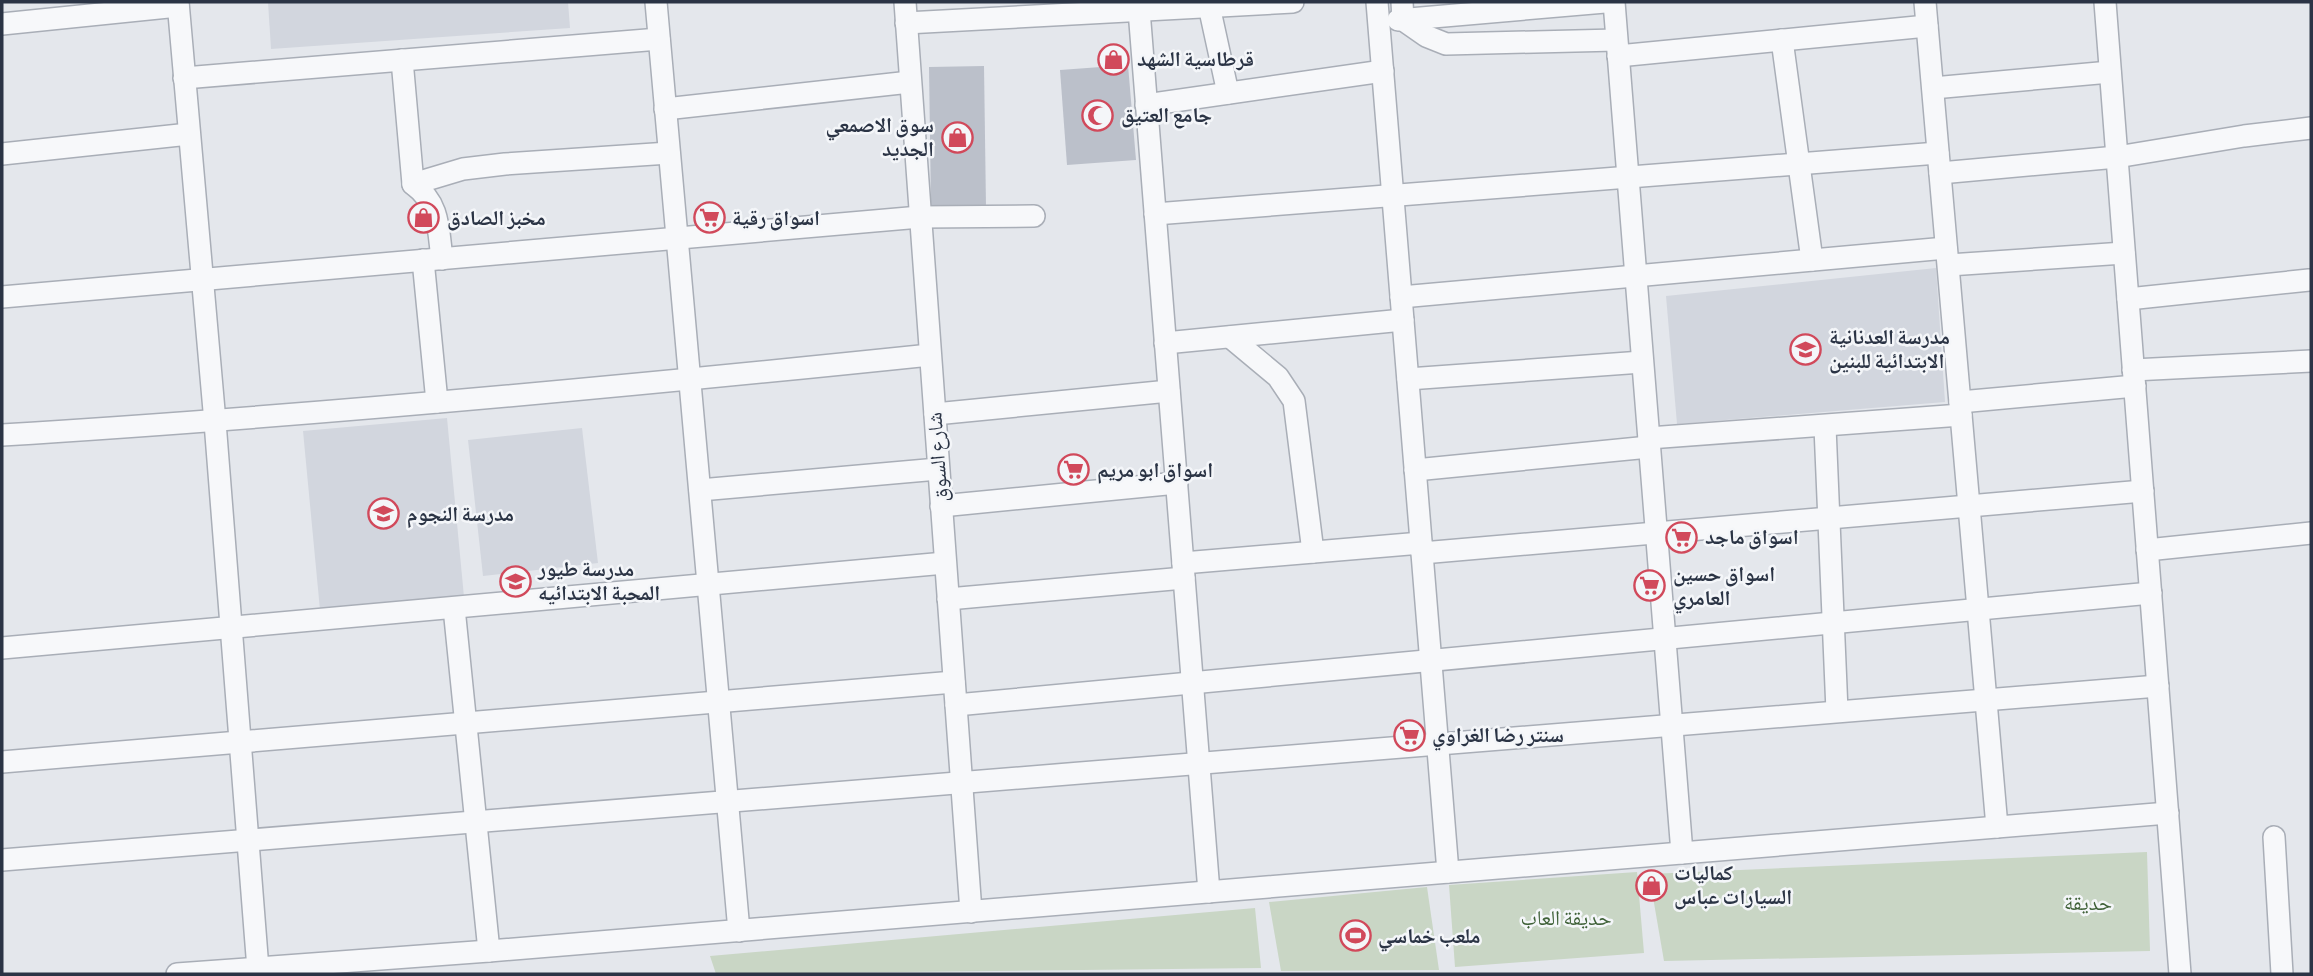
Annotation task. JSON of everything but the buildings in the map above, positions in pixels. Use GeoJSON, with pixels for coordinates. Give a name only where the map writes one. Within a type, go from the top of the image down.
{"type":"FeatureCollection","features":[{"type":"Feature","properties":{"kind":"street"},"geometry":{"type":"LineString","coordinates":[[656,2],[739,931]]}},
{"type":"Feature","properties":{"kind":"street"},"geometry":{"type":"LineString","coordinates":[[905,12],[1139,10],[1293,2]]}},
{"type":"Feature","properties":{"kind":"street"},"geometry":{"type":"LineString","coordinates":[[1448,872],[1378,12],[1591,2]]}},
{"type":"Feature","properties":{"kind":"street"},"geometry":{"type":"LineString","coordinates":[[1614,2],[1682,853]]}},
{"type":"Feature","properties":{"kind":"street"},"geometry":{"type":"LineString","coordinates":[[1925,2],[1997,827]]}},
{"type":"Feature","properties":{"kind":"street"},"geometry":{"type":"LineString","coordinates":[[2105,2],[2180,974]]}},
{"type":"Feature","properties":{"kind":"street"},"geometry":{"type":"LineString","coordinates":[[2,24],[178,4],[215,422],[258,969]]}},
{"type":"Feature","properties":{"kind":"street"},"geometry":{"type":"LineString","coordinates":[[1209,6],[1228,93]]}},
{"type":"Feature","properties":{"kind":"street"},"geometry":{"type":"LineString","coordinates":[[1139,10],[1209,892]]}},
{"type":"Feature","properties":{"kind":"street"},"geometry":{"type":"LineString","coordinates":[[1402,11],[1426,36],[1446,44],[1617,48],[1782,40],[1927,26]]}},
{"type":"Feature","properties":{"kind":"street","name":"شارع السوق"},"geometry":{"type":"LineString","coordinates":[[905,12],[971,912]]}},
{"type":"Feature","properties":{"kind":"street"},"geometry":{"type":"LineString","coordinates":[[184,78],[659,39]]}},
{"type":"Feature","properties":{"kind":"street"},"geometry":{"type":"LineString","coordinates":[[1782,40],[1812,260]]}},
{"type":"Feature","properties":{"kind":"street"},"geometry":{"type":"LineString","coordinates":[[402,60],[413,184],[431,200],[436,216],[433,260],[437,402]]}},
{"type":"Feature","properties":{"kind":"street"},"geometry":{"type":"LineString","coordinates":[[1146,105],[1383,71]]}},
{"type":"Feature","properties":{"kind":"street"},"geometry":{"type":"LineString","coordinates":[[1933,88],[2110,72]]}},
{"type":"Feature","properties":{"kind":"street"},"geometry":{"type":"LineString","coordinates":[[666,109],[910,82]]}},
{"type":"Feature","properties":{"kind":"street"},"geometry":{"type":"LineString","coordinates":[[1155,215],[1799,164],[2117,157],[2311,128]]}},
{"type":"Feature","properties":{"kind":"street"},"geometry":{"type":"LineString","coordinates":[[2,154],[189,134]]}},
{"type":"Feature","properties":{"kind":"street"},"geometry":{"type":"LineString","coordinates":[[413,184],[463,169],[669,153]]}},
{"type":"Feature","properties":{"kind":"street"},"geometry":{"type":"LineString","coordinates":[[2,298],[920,217],[1034,216]]}},
{"type":"Feature","properties":{"kind":"street"},"geometry":{"type":"LineString","coordinates":[[1401,297],[1812,260],[2124,253]]}},
{"type":"Feature","properties":{"kind":"street"},"geometry":{"type":"LineString","coordinates":[[2128,299],[2309,280]]}},
{"type":"Feature","properties":{"kind":"street"},"geometry":{"type":"LineString","coordinates":[[1165,343],[1403,320]]}},
{"type":"Feature","properties":{"kind":"street"},"geometry":{"type":"LineString","coordinates":[[1230,337],[1278,377],[1294,401],[1313,552]]}},
{"type":"Feature","properties":{"kind":"street"},"geometry":{"type":"LineString","coordinates":[[2,435],[215,422],[690,380],[930,355]]}},
{"type":"Feature","properties":{"kind":"street"},"geometry":{"type":"LineString","coordinates":[[1415,470],[1649,443],[1825,427],[1960,409],[2134,378],[2311,361]]}},
{"type":"Feature","properties":{"kind":"street"},"geometry":{"type":"LineString","coordinates":[[1408,379],[1643,362]]}},
{"type":"Feature","properties":{"kind":"street"},"geometry":{"type":"LineString","coordinates":[[935,414],[1169,391]]}},
{"type":"Feature","properties":{"kind":"street"},"geometry":{"type":"LineString","coordinates":[[1825,427],[1837,711]]}},
{"type":"Feature","properties":{"kind":"street"},"geometry":{"type":"LineString","coordinates":[[699,490],[938,469]]}},
{"type":"Feature","properties":{"kind":"street"},"geometry":{"type":"LineString","coordinates":[[941,506],[1177,483]]}},
{"type":"Feature","properties":{"kind":"street"},"geometry":{"type":"LineString","coordinates":[[948,599],[1184,571],[1313,552],[1656,534],[1829,516],[1969,507],[2143,491]]}},
{"type":"Feature","properties":{"kind":"street"},"geometry":{"type":"LineString","coordinates":[[2147,550],[2311,533]]}},
{"type":"Feature","properties":{"kind":"street"},"geometry":{"type":"LineString","coordinates":[[2,648],[945,564]]}},
{"type":"Feature","properties":{"kind":"street"},"geometry":{"type":"LineString","coordinates":[[956,705],[2151,593]]}},
{"type":"Feature","properties":{"kind":"street"},"geometry":{"type":"LineString","coordinates":[[454,608],[489,951]]}},
{"type":"Feature","properties":{"kind":"street"},"geometry":{"type":"LineString","coordinates":[[2,762],[954,682]]}},
{"type":"Feature","properties":{"kind":"street"},"geometry":{"type":"LineString","coordinates":[[2,860],[2158,686]]}},
{"type":"Feature","properties":{"kind":"street"},"geometry":{"type":"LineString","coordinates":[[177,974],[739,931],[2168,813]]}},
{"type":"Feature","properties":{"kind":"street"},"geometry":{"type":"LineString","coordinates":[[2274,837],[2282,974]]}},
{"type":"Feature","properties":{"kind":"shaded area"},"geometry":{"type":"Polygon","coordinates":[[[268,2],[568,2],[570,28],[271,49],[268,2]]]}},
{"type":"Feature","properties":{"kind":"shaded area","name":"مدرسة العدنانية الابتدائية للبنين"},"geometry":{"type":"Polygon","coordinates":[[[1936,268],[1945,402],[1677,424],[1666,296],[1936,268]]]}},
{"type":"Feature","properties":{"kind":"shaded area","name":"مدرسة النجوم"},"geometry":{"type":"Polygon","coordinates":[[[447,418],[464,597],[320,610],[303,431],[447,418]]]}},
{"type":"Feature","properties":{"kind":"shaded area"},"geometry":{"type":"Polygon","coordinates":[[[582,428],[598,563],[483,576],[468,440],[582,428]]]}},
{"type":"Feature","properties":{"kind":"green space","name":"حديقة"},"geometry":{"type":"Polygon","coordinates":[[[2147,852],[2150,951],[1664,961],[1649,874],[2147,852]]]}},
{"type":"Feature","properties":{"kind":"green space","name":"حديقة العاب"},"geometry":{"type":"Polygon","coordinates":[[[1637,872],[1644,953],[1455,967],[1449,885],[1637,872]]]}},
{"type":"Feature","properties":{"kind":"green space","name":"ملعب خماسي"},"geometry":{"type":"Polygon","coordinates":[[[1427,887],[1439,970],[1281,971],[1269,902],[1427,887]]]}},
{"type":"Feature","properties":{"kind":"green space"},"geometry":{"type":"Polygon","coordinates":[[[1255,908],[1261,968],[716,974],[710,956],[1255,908]]]}},
{"type":"Feature","properties":{"kind":"place","name":"قرطاسية الشهد"},"geometry":{"type":"Point","coordinates":[1114,59]}},
{"type":"Feature","properties":{"kind":"place","name":"جامع العتيق"},"geometry":{"type":"Point","coordinates":[1098,115]}},
{"type":"Feature","properties":{"kind":"place","name":"سوق الاصمعي الجديد"},"geometry":{"type":"Point","coordinates":[957,137]}},
{"type":"Feature","properties":{"kind":"place","name":"مخبز الصادق"},"geometry":{"type":"Point","coordinates":[424,218]}},
{"type":"Feature","properties":{"kind":"place","name":"اسواق رقية"},"geometry":{"type":"Point","coordinates":[709,218]}},
{"type":"Feature","properties":{"kind":"place","name":"مدرسة العدنانية الابتدائية للبنين"},"geometry":{"type":"Point","coordinates":[1806,349]}},
{"type":"Feature","properties":{"kind":"place","name":"اسواق ابو مريم"},"geometry":{"type":"Point","coordinates":[1074,470]}},
{"type":"Feature","properties":{"kind":"place","name":"مدرسة النجوم"},"geometry":{"type":"Point","coordinates":[384,514]}},
{"type":"Feature","properties":{"kind":"place","name":"اسواق ماجد"},"geometry":{"type":"Point","coordinates":[1682,537]}},
{"type":"Feature","properties":{"kind":"place","name":"مدرسة طيور المحبة الابتدائيه"},"geometry":{"type":"Point","coordinates":[515,581]}},
{"type":"Feature","properties":{"kind":"place","name":"اسواق حسين العامري"},"geometry":{"type":"Point","coordinates":[1650,586]}},
{"type":"Feature","properties":{"kind":"place","name":"سنتر رضا الغراوي"},"geometry":{"type":"Point","coordinates":[1409,735]}},
{"type":"Feature","properties":{"kind":"place","name":"كماليات السيارات عباس"},"geometry":{"type":"Point","coordinates":[1651,885]}},
{"type":"Feature","properties":{"kind":"place","name":"ملعب خماسي"},"geometry":{"type":"Point","coordinates":[1355,936]}}]}
